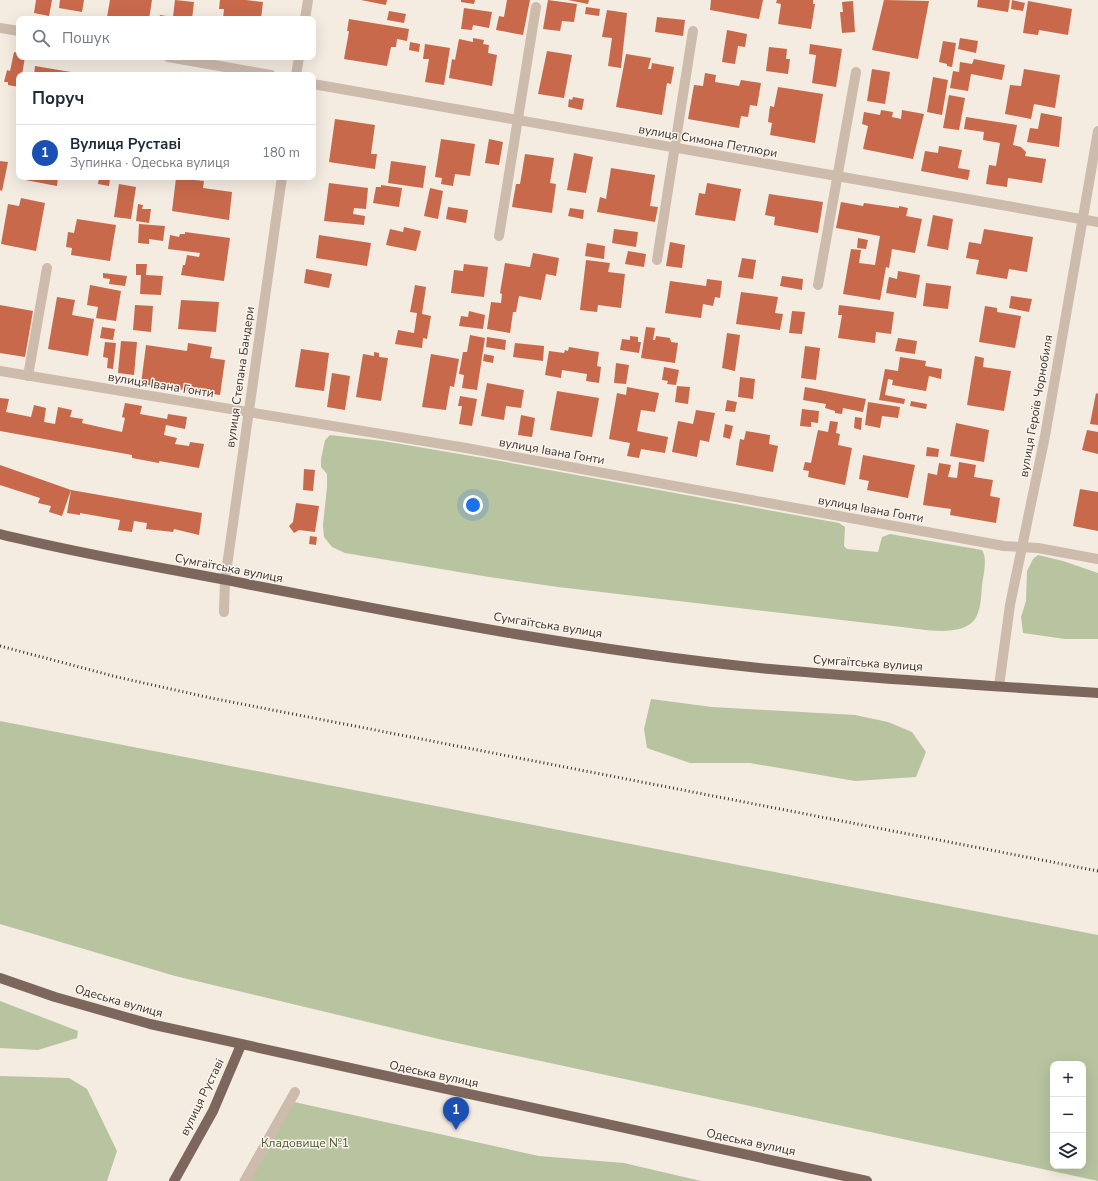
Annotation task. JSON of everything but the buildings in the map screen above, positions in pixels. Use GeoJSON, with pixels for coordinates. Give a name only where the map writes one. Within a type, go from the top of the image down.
{"type":"FeatureCollection","features":[{"type":"Feature","properties":{"kind":"main road","name":"Сумгаїтська вулиця"},"geometry":{"type":"LineString","coordinates":[[0,534],[79,552],[528,636],[658,655],[769,669],[1098,693]]}},
{"type":"Feature","properties":{"kind":"main road","name":"Одеська вулиця"},"geometry":{"type":"LineString","coordinates":[[0,978],[55,997],[150,1024],[867,1181]]}},
{"type":"Feature","properties":{"kind":"main road","name":"вулиця Руставі"},"geometry":{"type":"LineString","coordinates":[[174,1181],[213,1111],[241,1045]]}},
{"type":"Feature","properties":{"kind":"street"},"geometry":{"type":"LineString","coordinates":[[305,16],[308,0]]}},
{"type":"Feature","properties":{"kind":"street"},"geometry":{"type":"LineString","coordinates":[[499,236],[536,7]]}},
{"type":"Feature","properties":{"kind":"street"},"geometry":{"type":"LineString","coordinates":[[0,28],[16,31]]}},
{"type":"Feature","properties":{"kind":"street"},"geometry":{"type":"LineString","coordinates":[[657,260],[693,31]]}},
{"type":"Feature","properties":{"kind":"street"},"geometry":{"type":"LineString","coordinates":[[185,60],[254,72]]}},
{"type":"Feature","properties":{"kind":"street"},"geometry":{"type":"LineString","coordinates":[[296,72],[298,60]]}},
{"type":"Feature","properties":{"kind":"street"},"geometry":{"type":"LineString","coordinates":[[818,285],[856,72]]}},
{"type":"Feature","properties":{"kind":"street","name":"вулиця Симона Петлюри"},"geometry":{"type":"LineString","coordinates":[[316,85],[1098,222]]}},
{"type":"Feature","properties":{"kind":"street","name":"вулиця Героїв Чорнобиля"},"geometry":{"type":"LineString","coordinates":[[999,686],[1007,621],[1045,436],[1098,131]]}},
{"type":"Feature","properties":{"kind":"street","name":"вулиця Степана Бандери"},"geometry":{"type":"LineString","coordinates":[[224,612],[225,580],[282,180]]}},
{"type":"Feature","properties":{"kind":"street"},"geometry":{"type":"LineString","coordinates":[[28,376],[47,268]]}},
{"type":"Feature","properties":{"kind":"street","name":"вулиця Івана Гонти"},"geometry":{"type":"LineString","coordinates":[[0,371],[466,448],[1004,546],[1038,548],[1098,559]]}},
{"type":"Feature","properties":{"kind":"street"},"geometry":{"type":"LineString","coordinates":[[245,1181],[295,1092]]}},
{"type":"Feature","properties":{"kind":"green space"},"geometry":{"type":"Polygon","coordinates":[[[330,435],[383,441],[495,460],[839,523],[845,527],[844,546],[847,549],[878,552],[882,537],[890,534],[982,550],[985,563],[980,608],[975,619],[969,625],[961,629],[941,631],[558,587],[345,553],[332,547],[324,537],[323,525],[327,474],[321,467],[321,459],[325,440],[330,435]]]}},
{"type":"Feature","properties":{"kind":"green space"},"geometry":{"type":"Polygon","coordinates":[[[1038,555],[1063,561],[1098,573],[1098,639],[1065,639],[1023,633],[1021,617],[1026,601],[1027,571],[1033,559],[1038,555]]]}},
{"type":"Feature","properties":{"kind":"green space"},"geometry":{"type":"Polygon","coordinates":[[[651,699],[712,707],[855,715],[888,722],[912,732],[926,752],[916,777],[855,781],[750,763],[690,763],[647,748],[644,729],[651,699]]]}},
{"type":"Feature","properties":{"kind":"green space"},"geometry":{"type":"Polygon","coordinates":[[[0,721],[1098,935],[1098,1181],[443,1040],[175,976],[0,924],[0,721]]]}},
{"type":"Feature","properties":{"kind":"green space"},"geometry":{"type":"Polygon","coordinates":[[[0,1001],[78,1031],[77,1038],[38,1050],[0,1048],[0,1001]]]}},
{"type":"Feature","properties":{"kind":"green space"},"geometry":{"type":"Polygon","coordinates":[[[0,1076],[69,1078],[87,1089],[117,1151],[107,1181],[0,1181],[0,1076]]]}},
{"type":"Feature","properties":{"kind":"green space","name":"Кладовище №1"},"geometry":{"type":"Polygon","coordinates":[[[285,1100],[539,1156],[624,1163],[701,1181],[239,1181],[285,1100]]]}},
{"type":"Feature","properties":{"kind":"railway"},"geometry":{"type":"LineString","coordinates":[[0,646],[117,677],[211,698],[1098,871]]}},
{"type":"Feature","properties":{"kind":"place","name":"Вулиця Руставі"},"geometry":{"type":"Point","coordinates":[456,1130]}}]}
